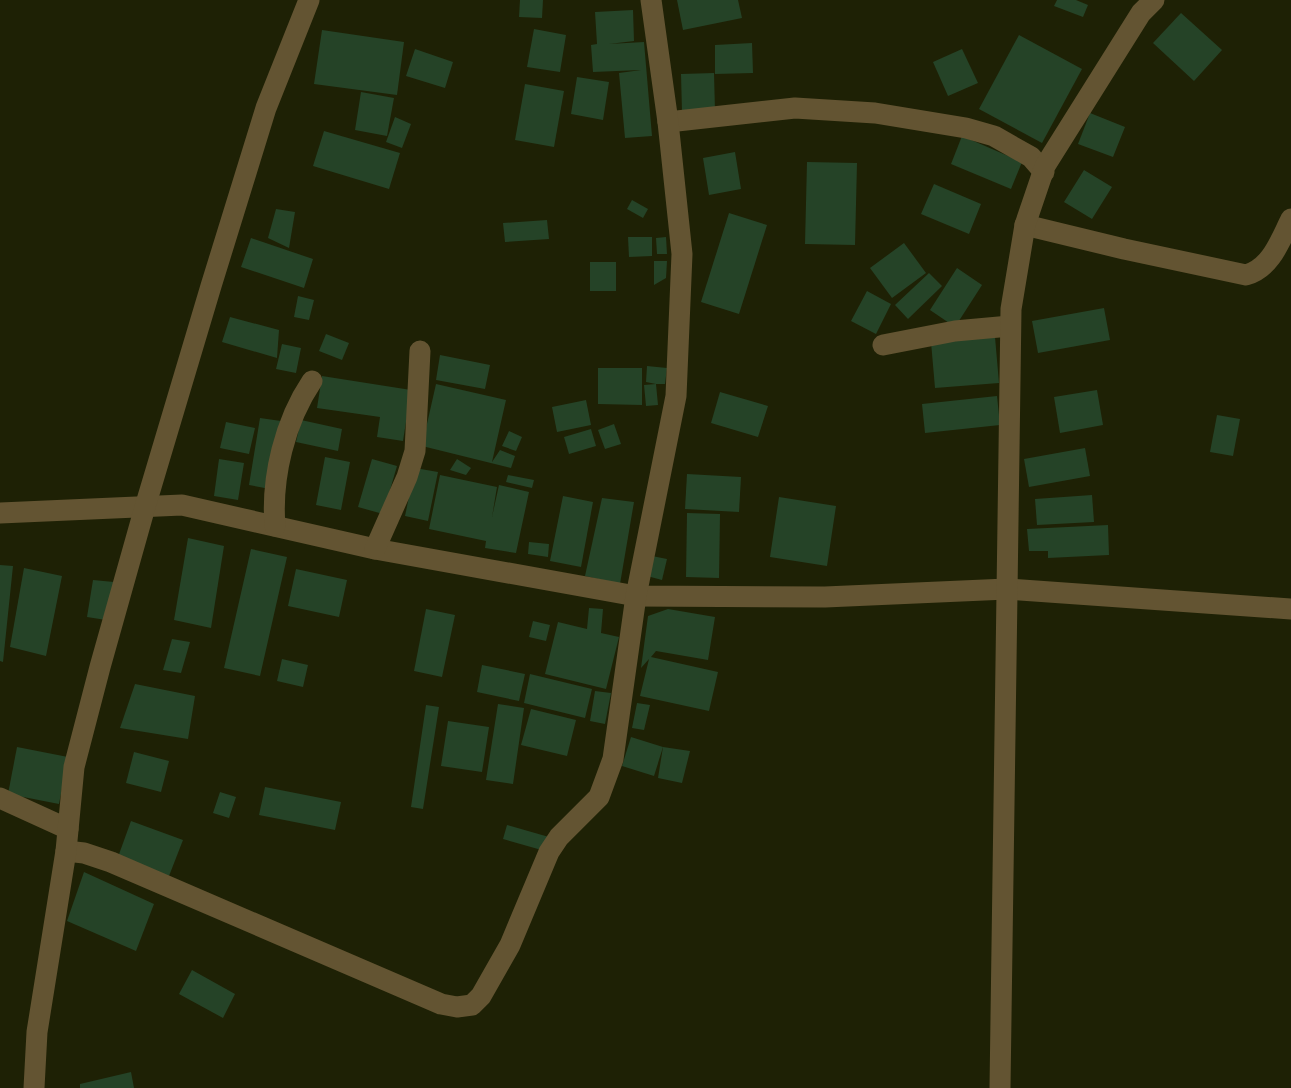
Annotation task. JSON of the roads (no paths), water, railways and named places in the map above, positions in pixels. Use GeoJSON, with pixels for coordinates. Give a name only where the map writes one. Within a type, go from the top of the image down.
{"type":"FeatureCollection","features":[{"type":"Feature","properties":{"kind":"street"},"geometry":{"type":"LineString","coordinates":[[34,1088],[37,1032],[66,851],[74,767],[145,507],[266,108],[309,0]]}},
{"type":"Feature","properties":{"kind":"street"},"geometry":{"type":"LineString","coordinates":[[66,851],[84,853],[111,862],[441,1004],[457,1007],[472,1005],[481,996],[503,957],[550,852],[559,837],[591,808],[607,781],[621,711],[636,596],[676,396],[682,254],[651,0]]}},
{"type":"Feature","properties":{"kind":"street"},"geometry":{"type":"LineString","coordinates":[[1000,1088],[1011,309],[1025,225],[1044,172],[1141,4]]}},
{"type":"Feature","properties":{"kind":"street"},"geometry":{"type":"LineString","coordinates":[[668,122],[794,108],[875,113],[966,128],[994,136],[1031,157],[1044,172]]}},
{"type":"Feature","properties":{"kind":"street"},"geometry":{"type":"LineString","coordinates":[[1025,225],[1124,250],[1246,275],[1260,271],[1278,246],[1291,219]]}},
{"type":"Feature","properties":{"kind":"street"},"geometry":{"type":"LineString","coordinates":[[883,345],[955,331],[1010,326]]}},
{"type":"Feature","properties":{"kind":"street"},"geometry":{"type":"LineString","coordinates":[[375,549],[407,477],[415,451],[420,351]]}},
{"type":"Feature","properties":{"kind":"street"},"geometry":{"type":"LineString","coordinates":[[275,526],[273,505],[289,426],[292,415],[312,381]]}},
{"type":"Feature","properties":{"kind":"street"},"geometry":{"type":"LineString","coordinates":[[0,513],[182,505],[375,549],[636,596],[825,597],[1007,589],[1291,609]]}},
{"type":"Feature","properties":{"kind":"street"},"geometry":{"type":"LineString","coordinates":[[0,798],[68,829]]}}]}
